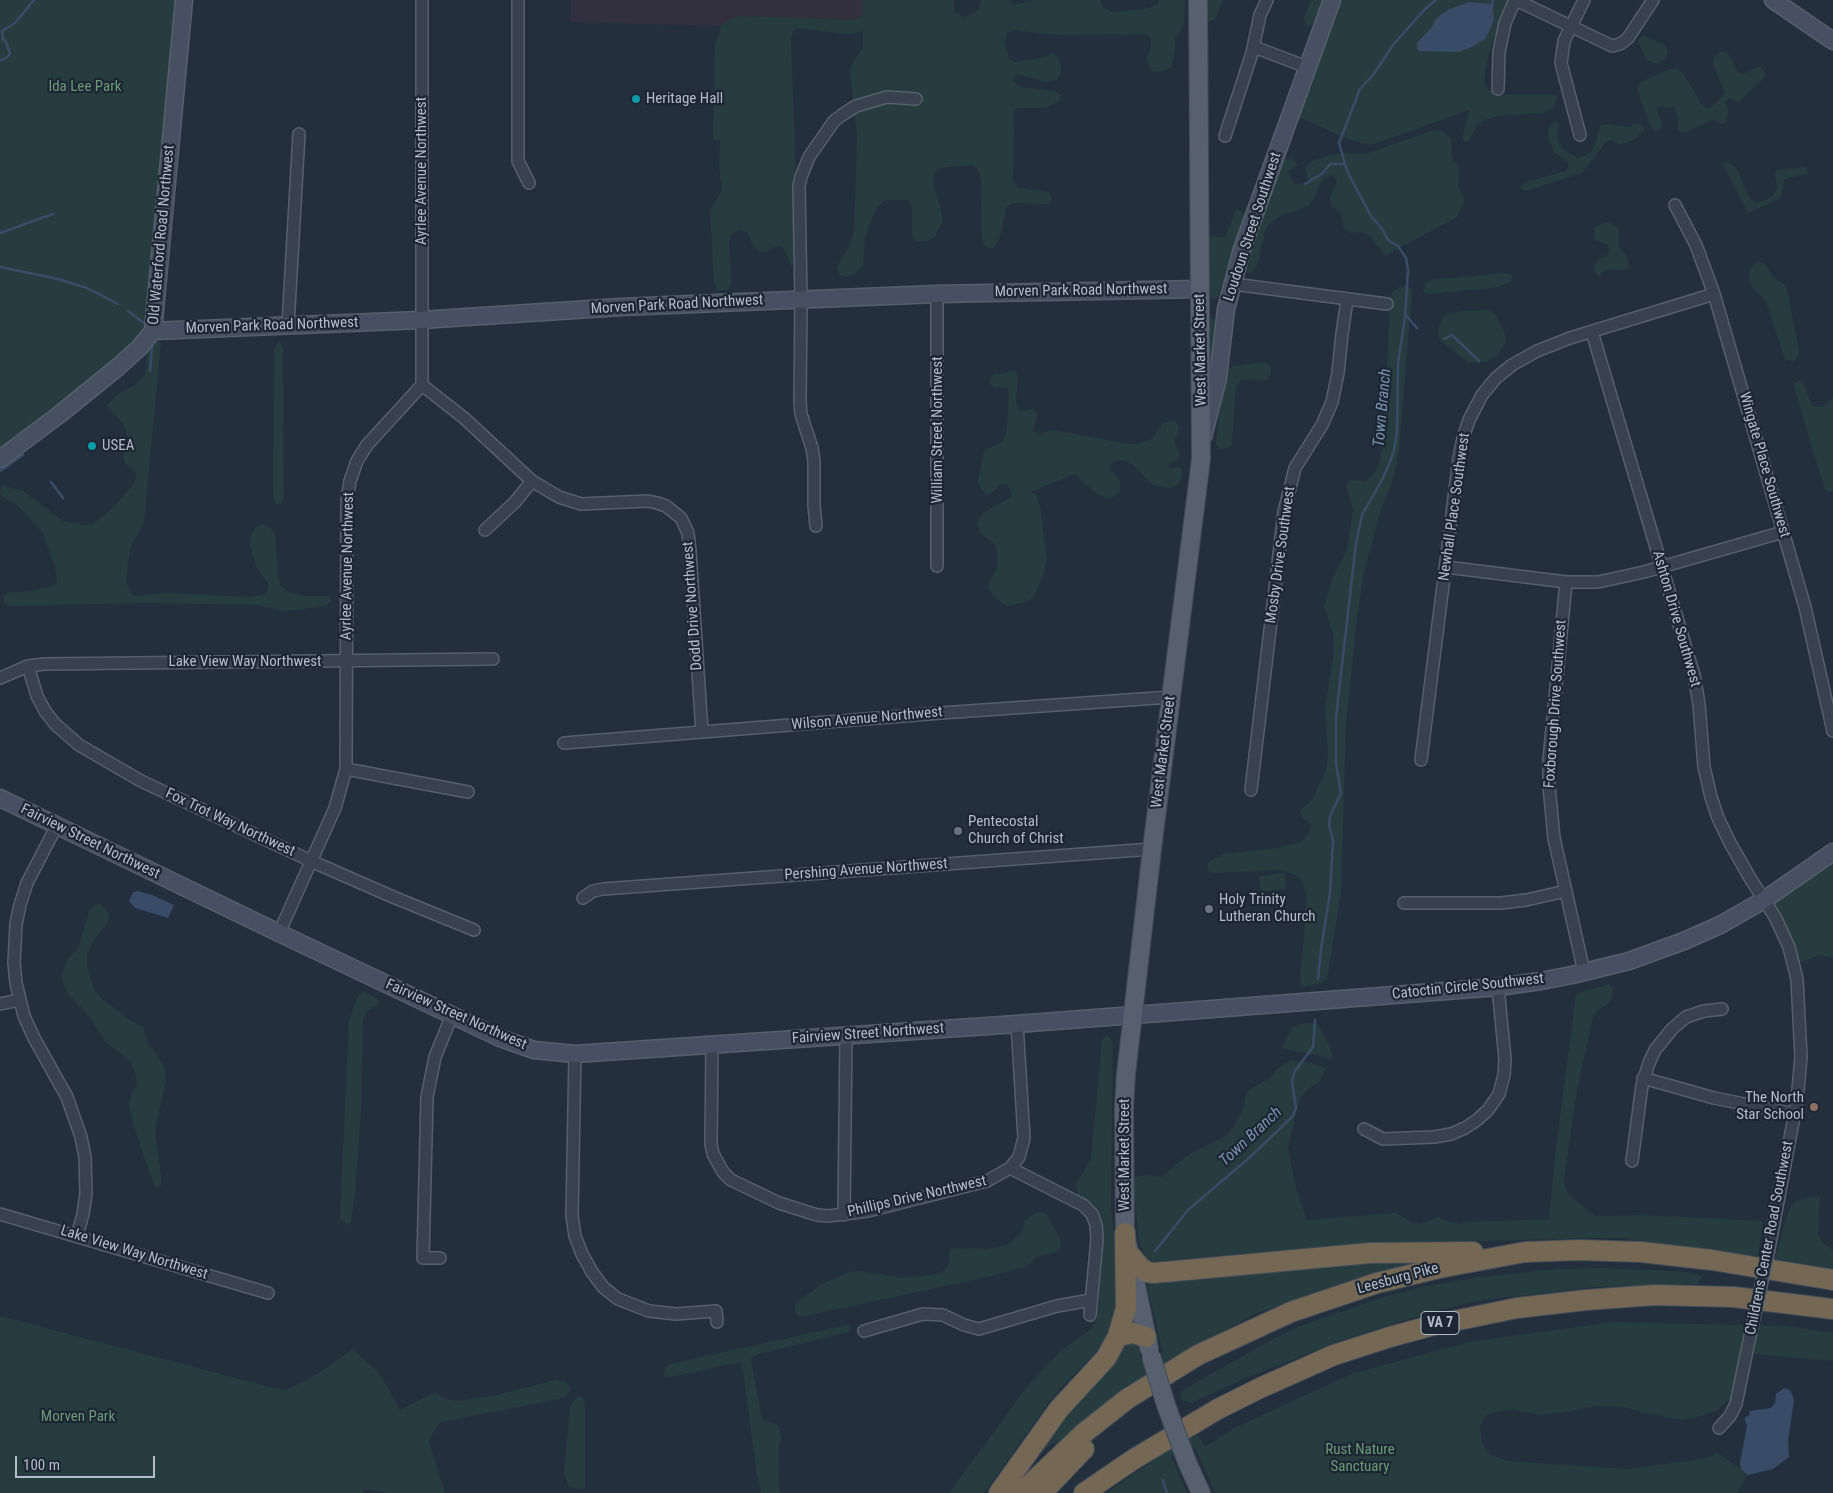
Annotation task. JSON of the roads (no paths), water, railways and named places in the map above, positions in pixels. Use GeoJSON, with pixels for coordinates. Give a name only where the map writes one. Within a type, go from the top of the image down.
{"type":"FeatureCollection","features":[{"type":"Feature","properties":{"kind":"highway"},"geometry":{"type":"LineString","coordinates":[[1000,1493],[1059,1409],[1106,1358],[1118,1336],[1126,1308],[1125,1232]]}},
{"type":"Feature","properties":{"kind":"highway","name":"Leesburg Pike"},"geometry":{"type":"LineString","coordinates":[[1021,1493],[1084,1433],[1128,1399],[1198,1355],[1291,1312],[1376,1283],[1439,1268],[1525,1252],[1579,1250],[1641,1252],[1712,1260],[1833,1280]]}},
{"type":"Feature","properties":{"kind":"highway"},"geometry":{"type":"LineString","coordinates":[[1131,1256],[1140,1268],[1154,1273],[1370,1253],[1525,1252]]}},
{"type":"Feature","properties":{"kind":"highway","name":"VA 7"},"geometry":{"type":"LineString","coordinates":[[1090,1490],[1134,1459],[1218,1409],[1260,1388],[1334,1356],[1390,1337],[1434,1325],[1517,1308],[1655,1295],[1734,1297],[1833,1309]]}},
{"type":"Feature","properties":{"kind":"highway"},"geometry":{"type":"LineString","coordinates":[[1118,1336],[1134,1333],[1149,1346]]}},
{"type":"Feature","properties":{"kind":"highway"},"geometry":{"type":"LineString","coordinates":[[1042,1493],[1109,1427],[1128,1399]]}},
{"type":"Feature","properties":{"kind":"main road","name":"West Market Street"},"geometry":{"type":"LineString","coordinates":[[1198,0],[1202,443],[1200,480],[1152,849],[1124,1109],[1125,1232],[1149,1346],[1166,1406],[1201,1493]]}},
{"type":"Feature","properties":{"kind":"street","name":"Old Waterford Road Northwest"},"geometry":{"type":"LineString","coordinates":[[0,459],[118,367],[154,331],[184,0]]}},
{"type":"Feature","properties":{"kind":"street","name":"Ayrlee Avenue Northwest"},"geometry":{"type":"LineString","coordinates":[[279,933],[335,808],[346,769],[347,500],[350,481],[357,461],[367,446],[422,385],[422,0]]}},
{"type":"Feature","properties":{"kind":"street"},"geometry":{"type":"LineString","coordinates":[[518,0],[518,160],[529,182]]}},
{"type":"Feature","properties":{"kind":"street"},"geometry":{"type":"LineString","coordinates":[[1225,136],[1253,50],[1260,15],[1267,0]]}},
{"type":"Feature","properties":{"kind":"street","name":"Loudoun Street Southwest"},"geometry":{"type":"LineString","coordinates":[[1202,443],[1214,402],[1226,309],[1242,249],[1332,0]]}},
{"type":"Feature","properties":{"kind":"street"},"geometry":{"type":"LineString","coordinates":[[1498,89],[1499,52],[1505,23],[1515,0],[1612,46],[1620,44],[1628,38],[1653,0]]}},
{"type":"Feature","properties":{"kind":"street"},"geometry":{"type":"LineString","coordinates":[[1580,135],[1561,63],[1564,41],[1584,0]]}},
{"type":"Feature","properties":{"kind":"street"},"geometry":{"type":"LineString","coordinates":[[1773,0],[1833,41]]}},
{"type":"Feature","properties":{"kind":"street"},"geometry":{"type":"LineString","coordinates":[[1253,50],[1306,70]]}},
{"type":"Feature","properties":{"kind":"street"},"geometry":{"type":"LineString","coordinates":[[816,526],[814,461],[800,402],[799,186],[809,156],[834,121],[856,106],[887,97],[916,99]]}},
{"type":"Feature","properties":{"kind":"street"},"geometry":{"type":"LineString","coordinates":[[288,325],[299,134]]}},
{"type":"Feature","properties":{"kind":"street","name":"Wingate Place Southwest"},"geometry":{"type":"LineString","coordinates":[[1675,205],[1696,245],[1714,294],[1805,607],[1833,731]]}},
{"type":"Feature","properties":{"kind":"street"},"geometry":{"type":"LineString","coordinates":[[1232,284],[1387,304]]}},
{"type":"Feature","properties":{"kind":"street","name":"Morven Park Road Northwest"},"geometry":{"type":"LineString","coordinates":[[154,331],[421,320],[801,299],[937,294],[1200,289]]}},
{"type":"Feature","properties":{"kind":"street","name":"William Street Northwest"},"geometry":{"type":"LineString","coordinates":[[937,294],[937,566]]}},
{"type":"Feature","properties":{"kind":"street","name":"Newhall Place Southwest"},"geometry":{"type":"LineString","coordinates":[[1421,760],[1463,438],[1472,413],[1482,395],[1496,378],[1523,358],[1551,345],[1714,294]]}},
{"type":"Feature","properties":{"kind":"street","name":"Mosby Drive Southwest"},"geometry":{"type":"LineString","coordinates":[[1251,790],[1284,512],[1295,468],[1322,425],[1332,402],[1338,373],[1347,300]]}},
{"type":"Feature","properties":{"kind":"street"},"geometry":{"type":"LineString","coordinates":[[1201,308],[1226,309]]}},
{"type":"Feature","properties":{"kind":"street","name":"Ashton Drive Southwest"},"geometry":{"type":"LineString","coordinates":[[1592,332],[1694,675],[1699,704],[1704,767],[1711,797],[1718,818],[1730,843],[1764,900]]}},
{"type":"Feature","properties":{"kind":"street","name":"Dodd Drive Northwest"},"geometry":{"type":"LineString","coordinates":[[422,385],[464,418],[543,488],[569,501],[581,504],[648,501],[666,506],[681,518],[688,533],[690,551],[702,732]]}},
{"type":"Feature","properties":{"kind":"street"},"geometry":{"type":"LineString","coordinates":[[485,530],[515,502],[532,480]]}},
{"type":"Feature","properties":{"kind":"street"},"geometry":{"type":"LineString","coordinates":[[1446,567],[1566,582],[1610,580],[1783,532]]}},
{"type":"Feature","properties":{"kind":"street","name":"Foxborough Drive Southwest"},"geometry":{"type":"LineString","coordinates":[[1566,582],[1551,742],[1549,786],[1554,838],[1584,972]]}},
{"type":"Feature","properties":{"kind":"street","name":"Lake View Way Northwest"},"geometry":{"type":"LineString","coordinates":[[0,678],[28,666],[44,664],[493,659]]}},
{"type":"Feature","properties":{"kind":"street","name":"Fox Trot Way Northwest"},"geometry":{"type":"LineString","coordinates":[[28,666],[37,696],[45,711],[55,724],[79,745],[141,781],[311,861],[474,930]]}},
{"type":"Feature","properties":{"kind":"street","name":"Wilson Avenue Northwest"},"geometry":{"type":"LineString","coordinates":[[564,743],[1171,697]]}},
{"type":"Feature","properties":{"kind":"street"},"geometry":{"type":"LineString","coordinates":[[346,769],[468,792]]}},
{"type":"Feature","properties":{"kind":"street","name":"Fairview Street Northwest"},"geometry":{"type":"LineString","coordinates":[[0,798],[452,1015],[523,1047],[546,1052],[575,1054],[1133,1015]]}},
{"type":"Feature","properties":{"kind":"street"},"geometry":{"type":"LineString","coordinates":[[58,825],[27,883],[18,914],[14,943],[14,963],[19,1000],[34,1038],[67,1097],[81,1137],[85,1157],[86,1194],[84,1214],[77,1236]]}},
{"type":"Feature","properties":{"kind":"street","name":"Pershing Avenue Northwest"},"geometry":{"type":"LineString","coordinates":[[583,898],[593,891],[603,889],[1152,849]]}},
{"type":"Feature","properties":{"kind":"street","name":"Catoctin Circle Southwest"},"geometry":{"type":"LineString","coordinates":[[1133,1015],[1498,988],[1584,972],[1629,961],[1684,941],[1720,925],[1764,900],[1833,852]]}},
{"type":"Feature","properties":{"kind":"street"},"geometry":{"type":"LineString","coordinates":[[1404,904],[1500,904],[1566,891]]}},
{"type":"Feature","properties":{"kind":"street","name":"Childrens Center Road Southwest"},"geometry":{"type":"LineString","coordinates":[[1719,1428],[1730,1416],[1736,1404],[1795,1114],[1801,1057],[1797,979],[1789,947],[1775,917],[1764,900]]}},
{"type":"Feature","properties":{"kind":"street"},"geometry":{"type":"LineString","coordinates":[[1364,1129],[1383,1140],[1434,1137],[1451,1134],[1465,1128],[1488,1110],[1499,1094],[1504,1075],[1505,1059],[1498,988]]}},
{"type":"Feature","properties":{"kind":"street"},"geometry":{"type":"LineString","coordinates":[[0,1004],[19,1000]]}},
{"type":"Feature","properties":{"kind":"street"},"geometry":{"type":"LineString","coordinates":[[1632,1161],[1644,1078],[1655,1050],[1672,1029],[1686,1017],[1696,1013],[1722,1009]]}},
{"type":"Feature","properties":{"kind":"street"},"geometry":{"type":"LineString","coordinates":[[440,1258],[423,1258],[427,1097],[435,1057],[452,1015]]}},
{"type":"Feature","properties":{"kind":"street"},"geometry":{"type":"LineString","coordinates":[[1017,1024],[1024,1138],[1019,1157],[1010,1168],[1083,1205],[1092,1214],[1096,1225],[1097,1239],[1090,1315]]}},
{"type":"Feature","properties":{"kind":"street"},"geometry":{"type":"LineString","coordinates":[[844,1214],[846,1036]]}},
{"type":"Feature","properties":{"kind":"street","name":"Phillips Drive Northwest"},"geometry":{"type":"LineString","coordinates":[[712,1045],[711,1144],[713,1154],[723,1172],[731,1180],[755,1193],[797,1210],[816,1215],[844,1214],[868,1211],[987,1181],[1010,1168]]}},
{"type":"Feature","properties":{"kind":"street"},"geometry":{"type":"LineString","coordinates":[[575,1054],[572,1216],[575,1236],[582,1254],[603,1287],[618,1298],[634,1306],[658,1312],[676,1314],[716,1311],[717,1322]]}},
{"type":"Feature","properties":{"kind":"street"},"geometry":{"type":"LineString","coordinates":[[1644,1078],[1714,1098],[1795,1114]]}},
{"type":"Feature","properties":{"kind":"street","name":"Lake View Way Northwest"},"geometry":{"type":"LineString","coordinates":[[0,1214],[268,1293]]}},
{"type":"Feature","properties":{"kind":"street"},"geometry":{"type":"LineString","coordinates":[[864,1331],[923,1314],[943,1315],[964,1325],[979,1329],[1057,1306],[1091,1300]]}},
{"type":"Feature","properties":{"kind":"water"},"geometry":{"type":"Polygon","coordinates":[[[1469,2],[1492,4],[1494,20],[1486,38],[1474,46],[1459,52],[1418,51],[1417,43],[1432,27],[1435,20],[1450,9],[1469,2]]]}},
{"type":"Feature","properties":{"kind":"water"},"geometry":{"type":"Polygon","coordinates":[[[138,891],[174,905],[168,918],[135,908],[129,901],[133,892],[138,891]]]}},
{"type":"Feature","properties":{"kind":"water"},"geometry":{"type":"Polygon","coordinates":[[[1784,1388],[1790,1390],[1794,1400],[1788,1441],[1789,1457],[1773,1469],[1748,1475],[1741,1469],[1740,1463],[1747,1426],[1745,1418],[1749,1415],[1750,1411],[1771,1408],[1775,1403],[1776,1394],[1784,1388]]]}},
{"type":"Feature","properties":{"kind":"waterway"},"geometry":{"type":"LineString","coordinates":[[0,60],[5,59],[10,54],[3,39],[2,31],[15,23],[34,0]]}},
{"type":"Feature","properties":{"kind":"waterway","name":"Town Branch"},"geometry":{"type":"LineString","coordinates":[[1318,979],[1330,893],[1333,840],[1329,826],[1330,816],[1341,793],[1336,764],[1336,717],[1356,543],[1362,515],[1382,480],[1394,450],[1397,432],[1398,364],[1405,317],[1408,270],[1406,258],[1398,246],[1388,240],[1371,216],[1347,171],[1339,143],[1360,89],[1373,75],[1393,45],[1425,9],[1436,0]]}},
{"type":"Feature","properties":{"kind":"waterway"},"geometry":{"type":"LineString","coordinates":[[1492,7],[1493,0]]}},
{"type":"Feature","properties":{"kind":"waterway"},"geometry":{"type":"LineString","coordinates":[[1305,184],[1323,173],[1330,164],[1344,164]]}},
{"type":"Feature","properties":{"kind":"waterway"},"geometry":{"type":"LineString","coordinates":[[0,233],[53,214]]}},
{"type":"Feature","properties":{"kind":"waterway"},"geometry":{"type":"LineString","coordinates":[[0,267],[58,279],[87,288],[118,304]]}},
{"type":"Feature","properties":{"kind":"waterway"},"geometry":{"type":"LineString","coordinates":[[128,311],[145,324]]}},
{"type":"Feature","properties":{"kind":"waterway"},"geometry":{"type":"LineString","coordinates":[[1405,314],[1417,328]]}},
{"type":"Feature","properties":{"kind":"waterway"},"geometry":{"type":"LineString","coordinates":[[1444,339],[1452,335],[1479,361]]}},
{"type":"Feature","properties":{"kind":"waterway"},"geometry":{"type":"LineString","coordinates":[[150,371],[152,347]]}},
{"type":"Feature","properties":{"kind":"waterway"},"geometry":{"type":"LineString","coordinates":[[0,471],[23,455]]}},
{"type":"Feature","properties":{"kind":"waterway"},"geometry":{"type":"LineString","coordinates":[[51,482],[63,498]]}},
{"type":"Feature","properties":{"kind":"waterway","name":"Town Branch"},"geometry":{"type":"LineString","coordinates":[[1155,1251],[1188,1210],[1249,1158],[1292,1117],[1296,1108],[1292,1081],[1295,1071],[1313,1047],[1315,1020]]}},
{"type":"Feature","properties":{"kind":"waterway"},"geometry":{"type":"LineString","coordinates":[[1163,1480],[1167,1493]]}},
{"type":"Feature","properties":{"kind":"place","name":"Heritage Hall"},"geometry":{"type":"Point","coordinates":[636,99]}},
{"type":"Feature","properties":{"kind":"place","name":"USEA"},"geometry":{"type":"Point","coordinates":[92,446]}},
{"type":"Feature","properties":{"kind":"place","name":"Pentecostal Church of Christ"},"geometry":{"type":"Point","coordinates":[958,831]}},
{"type":"Feature","properties":{"kind":"place","name":"Holy Trinity Lutheran Church"},"geometry":{"type":"Point","coordinates":[1209,909]}},
{"type":"Feature","properties":{"kind":"place","name":"The North Star School"},"geometry":{"type":"Point","coordinates":[1814,1107]}},
{"type":"Feature","properties":{"kind":"park label","name":"Ida Lee Park"},"geometry":{"type":"Point","coordinates":[85,87]}},
{"type":"Feature","properties":{"kind":"park label","name":"Morven Park"},"geometry":{"type":"Point","coordinates":[78,1417]}},
{"type":"Feature","properties":{"kind":"park label","name":"Rust Nature Sanctuary"},"geometry":{"type":"Point","coordinates":[1360,1458]}}]}
